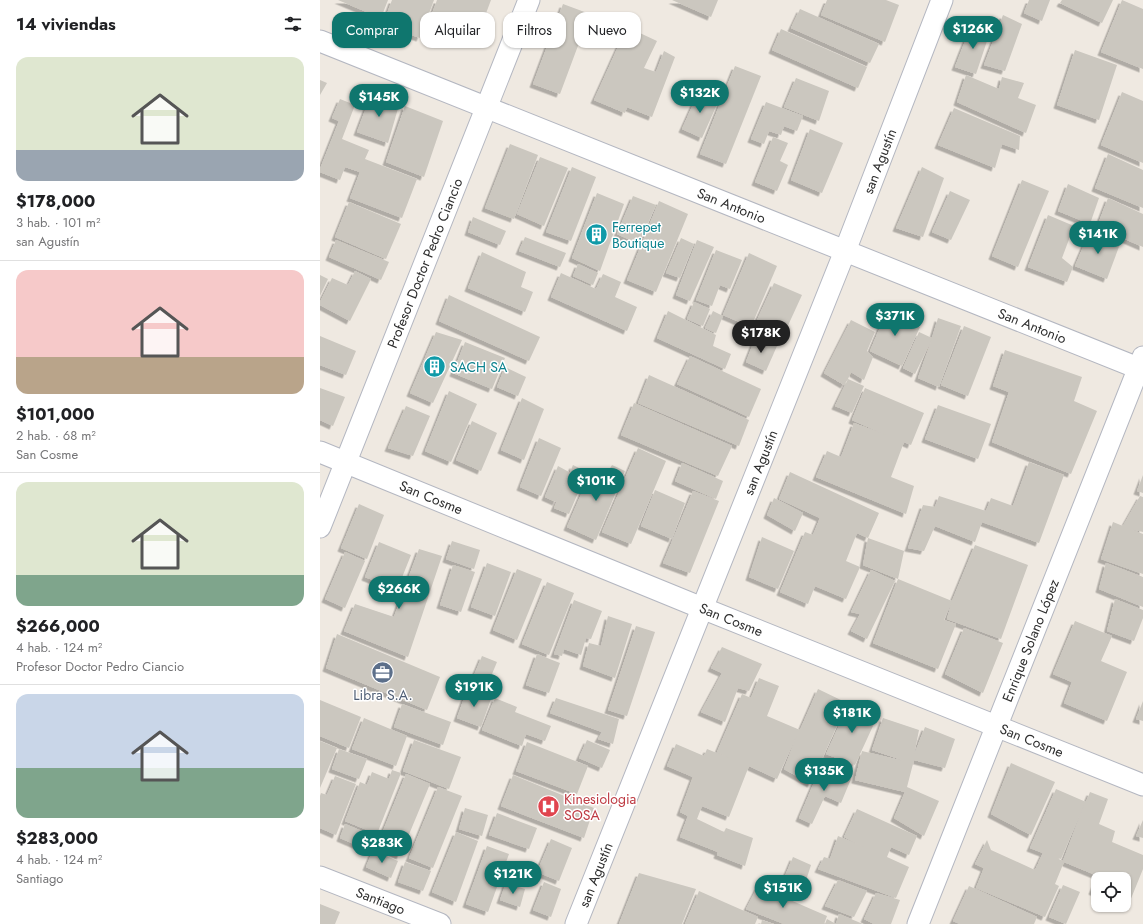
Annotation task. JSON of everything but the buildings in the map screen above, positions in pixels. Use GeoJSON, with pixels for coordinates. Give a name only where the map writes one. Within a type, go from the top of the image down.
{"type":"FeatureCollection","features":[{"type":"Feature","properties":{"kind":"street","name":"Profesor Doctor Pedro Ciancio"},"geometry":{"type":"LineString","coordinates":[[320,527],[529,0]]}},
{"type":"Feature","properties":{"kind":"street","name":"san Agustín"},"geometry":{"type":"LineString","coordinates":[[576,924],[845,251],[942,0]]}},
{"type":"Feature","properties":{"kind":"street","name":"San Antonio"},"geometry":{"type":"LineString","coordinates":[[320,41],[845,251],[1142,365]]}},
{"type":"Feature","properties":{"kind":"street","name":"Enrique Solano López"},"geometry":{"type":"LineString","coordinates":[[918,924],[1142,365]]}},
{"type":"Feature","properties":{"kind":"street","name":"San Cosme"},"geometry":{"type":"LineString","coordinates":[[320,452],[702,608],[1143,785]]}},
{"type":"Feature","properties":{"kind":"street","name":"Santiago"},"geometry":{"type":"LineString","coordinates":[[320,877],[440,924]]}},
{"type":"Feature","properties":{"kind":"place","name":"Ferrepet Boutique"},"geometry":{"type":"Point","coordinates":[597,235]}},
{"type":"Feature","properties":{"kind":"place","name":"SACH SA"},"geometry":{"type":"Point","coordinates":[435,367]}},
{"type":"Feature","properties":{"kind":"place","name":"Libra S.A."},"geometry":{"type":"Point","coordinates":[383,673]}},
{"type":"Feature","properties":{"kind":"place","name":"Kinesiologia SOSA"},"geometry":{"type":"Point","coordinates":[548,807]}}]}
